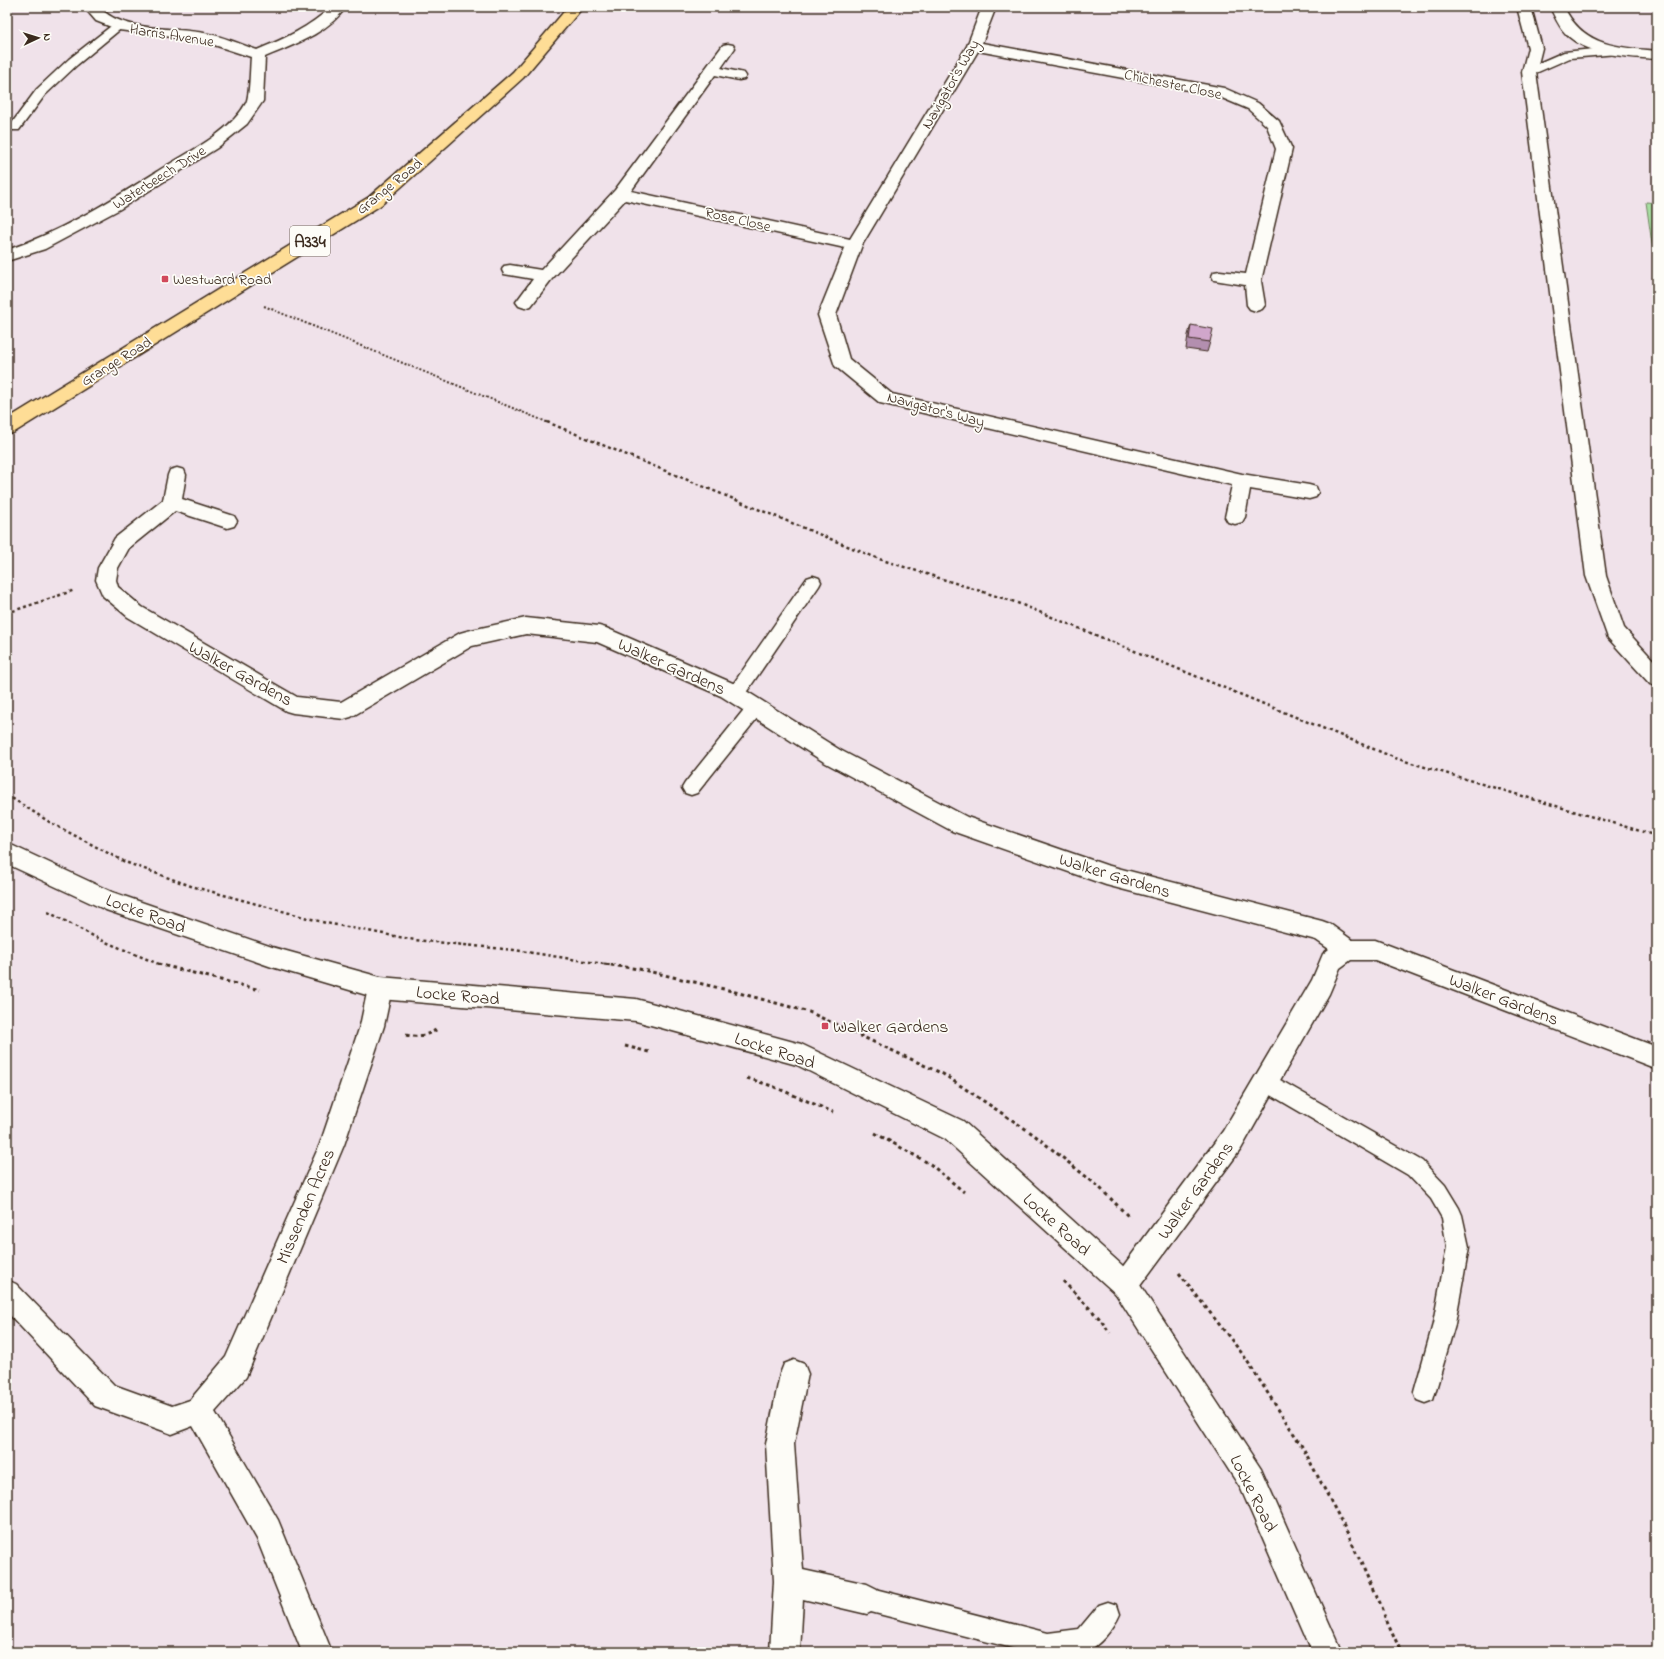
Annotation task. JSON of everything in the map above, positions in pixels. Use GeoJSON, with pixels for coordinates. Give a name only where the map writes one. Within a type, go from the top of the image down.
{"type":"FeatureCollection","features":[{"type":"Feature","properties":{"kind":"main road","name":"Grange Road"},"geometry":{"type":"LineString","coordinates":[[7,428],[375,201],[518,75],[576,7]]}},
{"type":"Feature","properties":{"kind":"street","name":"Harris Avenue"},"geometry":{"type":"LineString","coordinates":[[91,7],[101,18],[119,25],[150,31],[204,37],[258,54]]}},
{"type":"Feature","properties":{"kind":"street"},"geometry":{"type":"LineString","coordinates":[[258,54],[294,40],[321,24],[339,7]]}},
{"type":"Feature","properties":{"kind":"street","name":"Navigator's Way"},"geometry":{"type":"LineString","coordinates":[[989,7],[974,46],[854,246],[827,316],[841,362],[886,399],[1242,481],[1310,492]]}},
{"type":"Feature","properties":{"kind":"street"},"geometry":{"type":"LineString","coordinates":[[1524,7],[1535,48],[1529,72],[1596,576],[1615,632],[1657,678]]}},
{"type":"Feature","properties":{"kind":"street"},"geometry":{"type":"LineString","coordinates":[[1557,7],[1560,19],[1576,37],[1613,51],[1657,55]]}},
{"type":"Feature","properties":{"kind":"street","name":"Chichester Close"},"geometry":{"type":"LineString","coordinates":[[974,46],[1219,91],[1253,106],[1274,124],[1284,148],[1253,281],[1256,306]]}},
{"type":"Feature","properties":{"kind":"street"},"geometry":{"type":"LineString","coordinates":[[526,302],[546,276],[621,194],[728,48]]}},
{"type":"Feature","properties":{"kind":"street","name":"Waterbeech Drive"},"geometry":{"type":"LineString","coordinates":[[7,256],[39,244],[114,205],[212,144],[242,121],[255,101],[258,54]]}},
{"type":"Feature","properties":{"kind":"street"},"geometry":{"type":"LineString","coordinates":[[711,70],[739,76]]}},
{"type":"Feature","properties":{"kind":"street","name":"Rose Close"},"geometry":{"type":"LineString","coordinates":[[621,194],[854,246]]}},
{"type":"Feature","properties":{"kind":"street"},"geometry":{"type":"LineString","coordinates":[[510,270],[546,276]]}},
{"type":"Feature","properties":{"kind":"street"},"geometry":{"type":"LineString","coordinates":[[1220,276],[1253,281]]}},
{"type":"Feature","properties":{"kind":"street"},"geometry":{"type":"LineString","coordinates":[[106,580],[108,568],[122,543],[172,503],[177,475]]}},
{"type":"Feature","properties":{"kind":"street"},"geometry":{"type":"LineString","coordinates":[[1235,517],[1242,481]]}},
{"type":"Feature","properties":{"kind":"street"},"geometry":{"type":"LineString","coordinates":[[172,503],[227,521]]}},
{"type":"Feature","properties":{"kind":"street","name":"Walker Gardens"},"geometry":{"type":"LineString","coordinates":[[106,580],[110,591],[135,612],[293,705],[344,711],[468,639],[526,626],[599,634],[728,690],[832,756],[960,824],[1106,875],[1322,931],[1348,950]]}},
{"type":"Feature","properties":{"kind":"street","name":"Locke Road"},"geometry":{"type":"LineString","coordinates":[[7,853],[106,900],[272,958],[380,988],[636,1010],[801,1055],[954,1130],[1125,1285],[1251,1479],[1327,1652]]}},
{"type":"Feature","properties":{"kind":"street","name":"Walker Gardens"},"geometry":{"type":"LineString","coordinates":[[1125,1285],[1232,1140],[1321,986],[1331,961],[1348,950],[1375,950],[1657,1058]]}},
{"type":"Feature","properties":{"kind":"street","name":"Missenden Acres"},"geometry":{"type":"LineString","coordinates":[[7,1293],[105,1396],[172,1420],[199,1410],[236,1367],[332,1145],[372,1026],[380,988]]}},
{"type":"Feature","properties":{"kind":"street"},"geometry":{"type":"LineString","coordinates":[[786,1652],[789,1581],[780,1444],[794,1374]]}},
{"type":"Feature","properties":{"kind":"street"},"geometry":{"type":"LineString","coordinates":[[199,1410],[268,1530],[317,1652]]}},
{"type":"Feature","properties":{"kind":"street"},"geometry":{"type":"LineString","coordinates":[[789,1581],[867,1599]]}},
{"type":"Feature","properties":{"kind":"lane"},"geometry":{"type":"LineString","coordinates":[[14,127],[41,92],[73,62],[119,25]]}},
{"type":"Feature","properties":{"kind":"lane"},"geometry":{"type":"LineString","coordinates":[[1529,72],[1568,55],[1613,51]]}},
{"type":"Feature","properties":{"kind":"lane"},"geometry":{"type":"LineString","coordinates":[[735,695],[813,582]]}},
{"type":"Feature","properties":{"kind":"lane"},"geometry":{"type":"LineString","coordinates":[[691,788],[756,707]]}},
{"type":"Feature","properties":{"kind":"lane"},"geometry":{"type":"LineString","coordinates":[[1266,1081],[1415,1168],[1438,1192],[1452,1215],[1458,1247],[1444,1324],[1425,1392]]}},
{"type":"Feature","properties":{"kind":"lane"},"geometry":{"type":"LineString","coordinates":[[867,1599],[1048,1644],[1085,1640],[1108,1614]]}},
{"type":"Feature","properties":{"kind":"path"},"geometry":{"type":"LineString","coordinates":[[227,292],[312,325],[879,559],[1015,602],[1398,759],[1657,836]]}},
{"type":"Feature","properties":{"kind":"path"},"geometry":{"type":"LineString","coordinates":[[7,613],[106,580]]}},
{"type":"Feature","properties":{"kind":"path"},"geometry":{"type":"LineString","coordinates":[[7,795],[51,823],[125,862],[191,886],[326,923],[415,940],[514,950],[639,969],[728,990],[809,1012],[943,1074],[1033,1134],[1099,1187],[1155,1244],[1216,1318],[1244,1356],[1303,1448],[1349,1536],[1401,1652]]}},
{"type":"Feature","properties":{"kind":"path"},"geometry":{"type":"LineString","coordinates":[[41,908],[101,940],[155,963],[264,991]]}},
{"type":"Feature","properties":{"kind":"path"},"geometry":{"type":"LineString","coordinates":[[372,1026],[415,1038],[428,1035],[444,1026]]}},
{"type":"Feature","properties":{"kind":"path"},"geometry":{"type":"LineString","coordinates":[[618,1044],[656,1053]]}},
{"type":"Feature","properties":{"kind":"path"},"geometry":{"type":"LineString","coordinates":[[743,1077],[772,1086],[840,1115]]}},
{"type":"Feature","properties":{"kind":"path"},"geometry":{"type":"LineString","coordinates":[[874,1133],[930,1164],[965,1192]]}},
{"type":"Feature","properties":{"kind":"path"},"geometry":{"type":"LineString","coordinates":[[1062,1280],[1100,1319],[1114,1337]]}},
{"type":"Feature","properties":{"kind":"green space"},"geometry":{"type":"Polygon","coordinates":[[[1646,202],[1657,203],[1657,279],[1646,202]]]}},
{"type":"Feature","properties":{"kind":"building"},"geometry":{"type":"Polygon","coordinates":[[[1191,325],[1213,329],[1210,342],[1189,339],[1191,325]]]}},
{"type":"Feature","properties":{"kind":"place","name":"Westward Road"},"geometry":{"type":"Point","coordinates":[165,279]}},
{"type":"Feature","properties":{"kind":"place","name":"Walker Gardens"},"geometry":{"type":"Point","coordinates":[825,1026]}}]}
